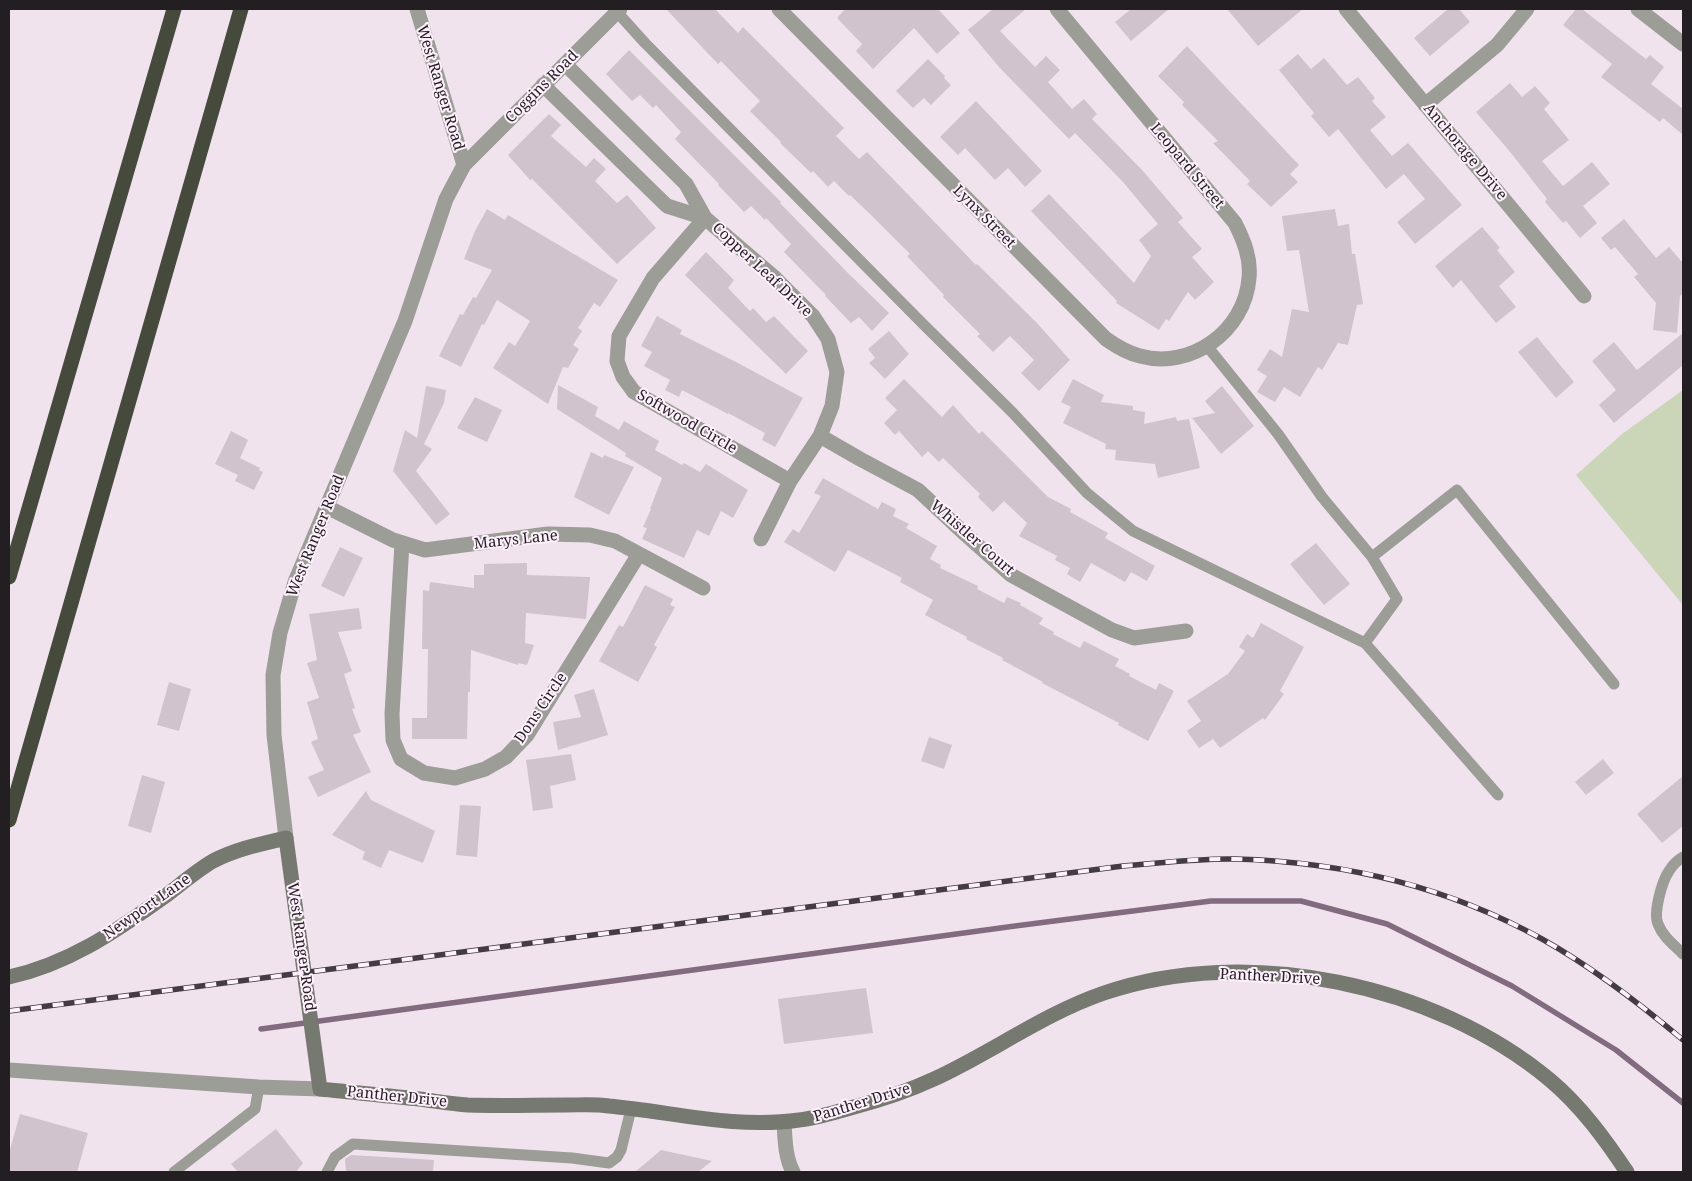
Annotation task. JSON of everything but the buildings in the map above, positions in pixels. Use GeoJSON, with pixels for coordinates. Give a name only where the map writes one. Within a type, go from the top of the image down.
{"type":"FeatureCollection","features":[{"type":"Feature","properties":{"kind":"highway"},"geometry":{"type":"LineString","coordinates":[[9,577],[174,9]]}},
{"type":"Feature","properties":{"kind":"highway"},"geometry":{"type":"LineString","coordinates":[[9,820],[241,9]]}},
{"type":"Feature","properties":{"kind":"street","name":"West Ranger Road"},"geometry":{"type":"LineString","coordinates":[[320,1089],[274,735],[274,675],[280,633],[295,582],[405,321],[446,199],[464,166],[416,9]]}},
{"type":"Feature","properties":{"kind":"street","name":"Lynx Street"},"geometry":{"type":"LineString","coordinates":[[779,9],[1106,339],[1122,350],[1140,356],[1159,359],[1179,358],[1198,352],[1212,343]]}},
{"type":"Feature","properties":{"kind":"street","name":"Leopard Street"},"geometry":{"type":"LineString","coordinates":[[1057,9],[1235,223],[1244,240],[1248,258],[1249,278],[1244,300],[1235,319],[1212,343]]}},
{"type":"Feature","properties":{"kind":"street","name":"Anchorage Drive"},"geometry":{"type":"LineString","coordinates":[[1346,9],[1584,296]]}},
{"type":"Feature","properties":{"kind":"street"},"geometry":{"type":"LineString","coordinates":[[1426,105],[1497,45],[1527,9]]}},
{"type":"Feature","properties":{"kind":"street"},"geometry":{"type":"LineString","coordinates":[[1638,9],[1683,44]]}},
{"type":"Feature","properties":{"kind":"street","name":"Coggins Road"},"geometry":{"type":"LineString","coordinates":[[464,166],[618,10]]}},
{"type":"Feature","properties":{"kind":"street","name":"Copper Leaf Drive"},"geometry":{"type":"LineString","coordinates":[[564,64],[686,184],[705,218],[782,284],[813,316],[828,338],[837,372],[832,406],[820,436],[790,481],[761,538]]}},
{"type":"Feature","properties":{"kind":"street","name":"Copper Leaf Drive"},"geometry":{"type":"LineString","coordinates":[[544,85],[667,206],[705,218]]}},
{"type":"Feature","properties":{"kind":"street","name":"Softwood Circle"},"geometry":{"type":"LineString","coordinates":[[705,218],[653,278],[619,336],[617,361],[623,378],[634,392],[790,481]]}},
{"type":"Feature","properties":{"kind":"street","name":"Whistler Court"},"geometry":{"type":"LineString","coordinates":[[820,436],[918,490],[1011,575],[1112,630],[1134,638],[1186,631]]}},
{"type":"Feature","properties":{"kind":"street","name":"Marys Lane"},"geometry":{"type":"LineString","coordinates":[[327,507],[402,543],[425,550],[548,534],[590,535],[615,541],[704,588]]}},
{"type":"Feature","properties":{"kind":"street","name":"Dons Circle"},"geometry":{"type":"LineString","coordinates":[[402,543],[392,714],[393,740],[401,759],[424,774],[455,778],[484,769],[506,757],[527,735],[639,554]]}},
{"type":"Feature","properties":{"kind":"street","name":"Newport Lane"},"geometry":{"type":"LineString","coordinates":[[9,978],[52,965],[82,951],[124,925],[212,862],[236,850],[286,838]]}},
{"type":"Feature","properties":{"kind":"street","name":"Panther Drive"},"geometry":{"type":"LineString","coordinates":[[9,1070],[259,1087],[320,1089],[466,1105],[606,1105],[729,1122],[768,1124],[820,1116],[890,1097],[935,1079],[1064,1009],[1104,993],[1146,982],[1185,976],[1238,972],[1291,975],[1339,982],[1386,994],[1436,1011],[1484,1034],[1519,1056],[1552,1082],[1588,1118],[1609,1144],[1627,1172]]}},
{"type":"Feature","properties":{"kind":"street"},"geometry":{"type":"LineString","coordinates":[[784,1122],[788,1161],[793,1172]]}},
{"type":"Feature","properties":{"kind":"lane"},"geometry":{"type":"LineString","coordinates":[[618,10],[644,42],[1013,413],[1087,493],[1133,531],[1364,643],[1498,795]]}},
{"type":"Feature","properties":{"kind":"lane"},"geometry":{"type":"LineString","coordinates":[[1212,343],[1322,497],[1372,557],[1396,599],[1364,643]]}},
{"type":"Feature","properties":{"kind":"lane"},"geometry":{"type":"LineString","coordinates":[[1372,557],[1457,490],[1614,684]]}},
{"type":"Feature","properties":{"kind":"lane"},"geometry":{"type":"LineString","coordinates":[[1683,857],[1669,871],[1661,888],[1656,922],[1663,934],[1683,954]]}},
{"type":"Feature","properties":{"kind":"lane"},"geometry":{"type":"LineString","coordinates":[[174,1172],[255,1109],[259,1087]]}},
{"type":"Feature","properties":{"kind":"lane"},"geometry":{"type":"LineString","coordinates":[[327,1172],[335,1157],[353,1144],[572,1158],[609,1163],[617,1157],[621,1150],[631,1109]]}},
{"type":"Feature","properties":{"kind":"green space"},"geometry":{"type":"Polygon","coordinates":[[[1683,390],[1683,605],[1576,475],[1622,434],[1683,390]]]}},
{"type":"Feature","properties":{"kind":"waterway"},"geometry":{"type":"LineString","coordinates":[[261,1029],[1211,901],[1301,901],[1387,924],[1512,986],[1616,1050],[1683,1103]]}},
{"type":"Feature","properties":{"kind":"railway"},"geometry":{"type":"LineString","coordinates":[[9,1011],[1123,866],[1194,860],[1236,859],[1316,865],[1355,872],[1394,880],[1432,891],[1469,905],[1506,920],[1579,961],[1632,999],[1683,1040]]}}]}
